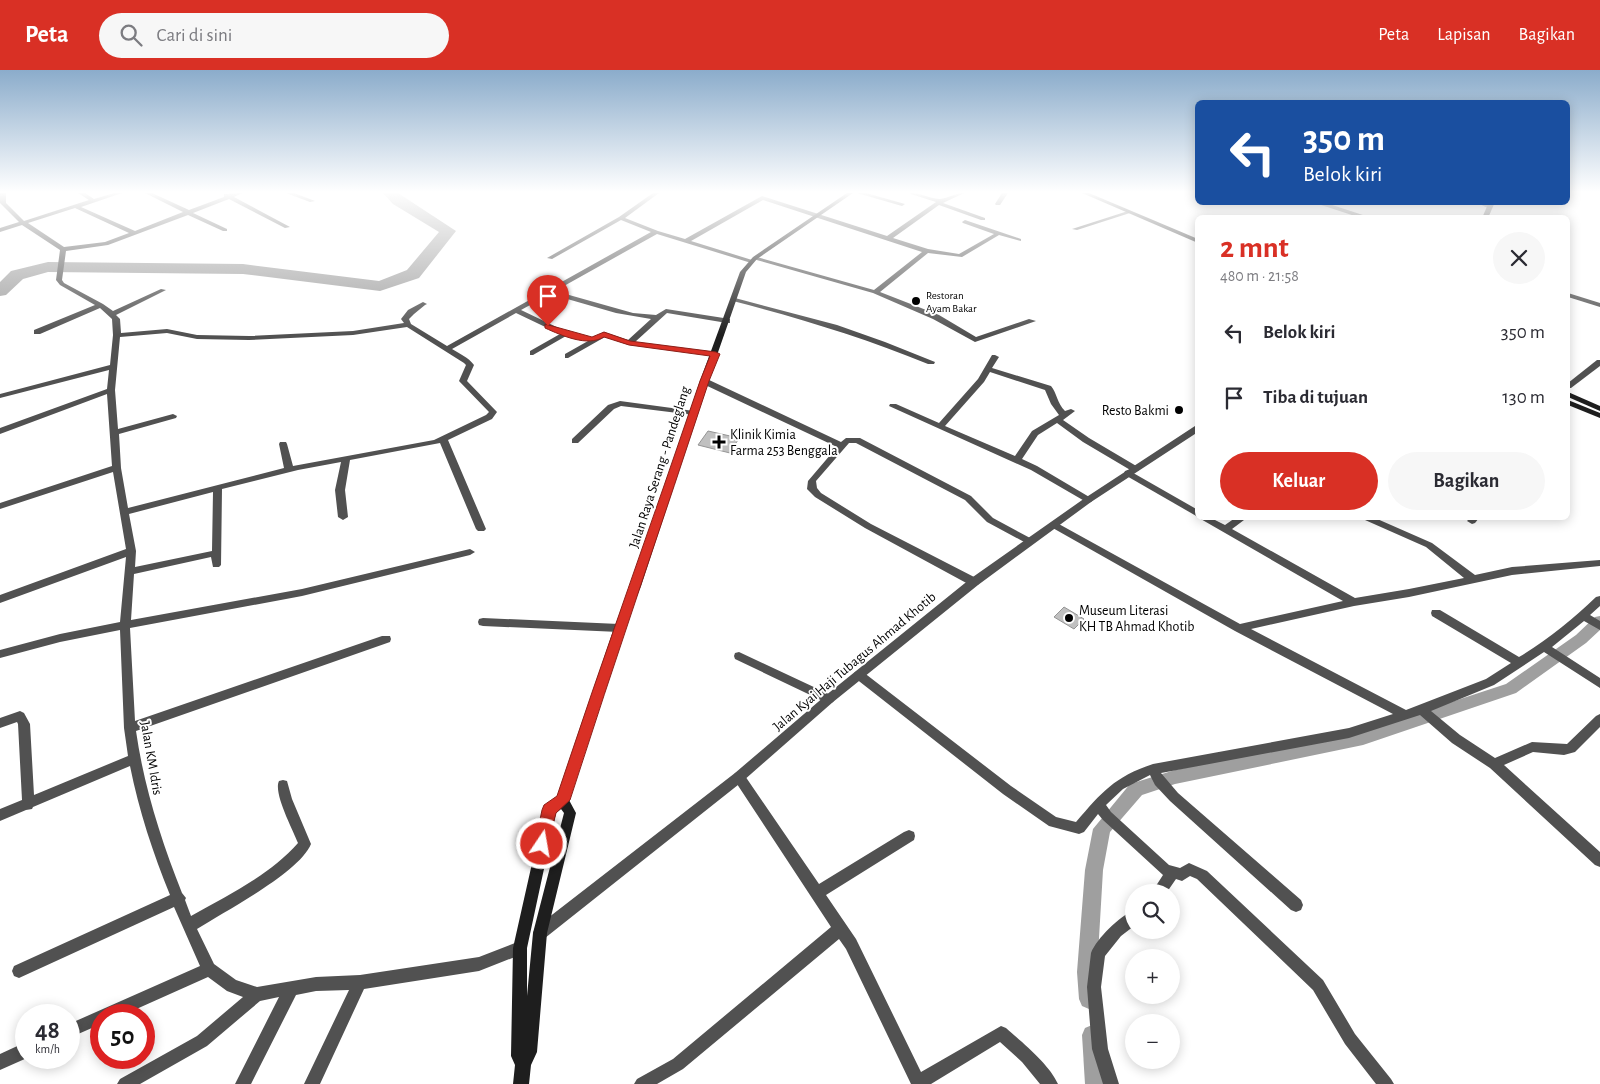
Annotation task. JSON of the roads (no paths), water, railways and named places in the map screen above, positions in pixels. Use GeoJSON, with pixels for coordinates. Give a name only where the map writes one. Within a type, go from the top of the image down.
{"type":"FeatureCollection","features":[{"type":"Feature","properties":{"kind":"main road"},"geometry":{"type":"LineString","coordinates":[[753,259],[779,240]]}},
{"type":"Feature","properties":{"kind":"main road","name":"Jalan Raya Serang - Pandeglang"},"geometry":{"type":"LineString","coordinates":[[523,1064],[519,1056],[520,948],[550,810],[563,800],[619,628],[636,586],[704,381],[716,354],[744,272],[753,259]]}},
{"type":"Feature","properties":{"kind":"main road"},"geometry":{"type":"LineString","coordinates":[[1570,395],[1600,409]]}},
{"type":"Feature","properties":{"kind":"main road"},"geometry":{"type":"LineString","coordinates":[[1570,403],[1600,416]]}},
{"type":"Feature","properties":{"kind":"main road","name":"Jalan Raya Serang - Pandeglang"},"geometry":{"type":"LineString","coordinates":[[521,1084],[523,1064],[529,1052],[540,933],[570,813],[563,800]]}},
{"type":"Feature","properties":{"kind":"street"},"geometry":{"type":"LineString","coordinates":[[50,240],[63,249],[96,247],[114,240]]}},
{"type":"Feature","properties":{"kind":"street"},"geometry":{"type":"LineString","coordinates":[[550,258],[581,240]]}},
{"type":"Feature","properties":{"kind":"street"},"geometry":{"type":"LineString","coordinates":[[448,348],[641,240]]}},
{"type":"Feature","properties":{"kind":"street"},"geometry":{"type":"LineString","coordinates":[[896,240],[927,251],[960,256],[987,240]]}},
{"type":"Feature","properties":{"kind":"street"},"geometry":{"type":"LineString","coordinates":[[686,241],[875,292],[936,317],[975,340],[1032,321]]}},
{"type":"Feature","properties":{"kind":"street"},"geometry":{"type":"LineString","coordinates":[[63,249],[59,280],[66,288],[113,314],[163,290]]}},
{"type":"Feature","properties":{"kind":"street"},"geometry":{"type":"LineString","coordinates":[[875,292],[927,251]]}},
{"type":"Feature","properties":{"kind":"street"},"geometry":{"type":"LineString","coordinates":[[548,291],[646,317],[658,317]]}},
{"type":"Feature","properties":{"kind":"street"},"geometry":{"type":"LineString","coordinates":[[1570,296],[1600,305]]}},
{"type":"Feature","properties":{"kind":"street"},"geometry":{"type":"LineString","coordinates":[[735,300],[826,323],[932,362]]}},
{"type":"Feature","properties":{"kind":"street"},"geometry":{"type":"LineString","coordinates":[[124,512],[289,469],[443,439],[489,417],[493,412],[463,381],[470,365],[448,348],[408,325],[405,319],[407,316],[423,304]]}},
{"type":"Feature","properties":{"kind":"street"},"geometry":{"type":"LineString","coordinates":[[37,332],[101,306]]}},
{"type":"Feature","properties":{"kind":"street"},"geometry":{"type":"LineString","coordinates":[[515,310],[565,334],[594,340]]}},
{"type":"Feature","properties":{"kind":"street"},"geometry":{"type":"LineString","coordinates":[[629,343],[651,326],[666,311],[727,321]]}},
{"type":"Feature","properties":{"kind":"street","name":"Jalan KM Idris"},"geometry":{"type":"LineString","coordinates":[[113,314],[116,319],[117,335],[111,390],[114,433],[117,468],[131,551],[131,571],[125,625],[130,728],[134,759],[144,803],[158,845],[188,926],[209,969],[232,986],[257,994],[291,990],[316,984],[360,982],[479,964],[520,948]]}},
{"type":"Feature","properties":{"kind":"street"},"geometry":{"type":"LineString","coordinates":[[117,335],[167,331],[197,337],[249,338],[353,333],[408,325]]}},
{"type":"Feature","properties":{"kind":"street"},"geometry":{"type":"LineString","coordinates":[[532,352],[565,334]]}},
{"type":"Feature","properties":{"kind":"street"},"geometry":{"type":"LineString","coordinates":[[568,356],[604,334],[629,343],[716,354]]}},
{"type":"Feature","properties":{"kind":"street"},"geometry":{"type":"LineString","coordinates":[[940,427],[970,394],[995,357]]}},
{"type":"Feature","properties":{"kind":"street"},"geometry":{"type":"LineString","coordinates":[[1570,384],[1600,362]]}},
{"type":"Feature","properties":{"kind":"street"},"geometry":{"type":"LineString","coordinates":[[0,396],[114,366]]}},
{"type":"Feature","properties":{"kind":"street"},"geometry":{"type":"LineString","coordinates":[[988,369],[1048,388],[1051,391],[1051,397],[1057,408],[1086,440],[1195,512]]}},
{"type":"Feature","properties":{"kind":"street"},"geometry":{"type":"LineString","coordinates":[[704,381],[842,446]]}},
{"type":"Feature","properties":{"kind":"street"},"geometry":{"type":"LineString","coordinates":[[0,431],[111,390]]}},
{"type":"Feature","properties":{"kind":"street"},"geometry":{"type":"LineString","coordinates":[[575,441],[611,407],[620,403],[694,413]]}},
{"type":"Feature","properties":{"kind":"street"},"geometry":{"type":"LineString","coordinates":[[894,406],[1044,473],[1088,500]]}},
{"type":"Feature","properties":{"kind":"street"},"geometry":{"type":"LineString","coordinates":[[1017,460],[1034,433],[1063,415]]}},
{"type":"Feature","properties":{"kind":"street"},"geometry":{"type":"LineString","coordinates":[[114,433],[173,416]]}},
{"type":"Feature","properties":{"kind":"street","name":"Jalan Kyai Haji Tubagus Ahmad Khotib"},"geometry":{"type":"LineString","coordinates":[[540,933],[739,776],[829,699],[974,582],[1088,500],[1195,430]]}},
{"type":"Feature","properties":{"kind":"street"},"geometry":{"type":"LineString","coordinates":[[443,439],[481,529]]}},
{"type":"Feature","properties":{"kind":"street"},"geometry":{"type":"LineString","coordinates":[[974,582],[868,526],[818,495],[812,489],[812,481],[846,441],[856,440],[968,498],[990,520],[1029,541]]}},
{"type":"Feature","properties":{"kind":"street"},"geometry":{"type":"LineString","coordinates":[[283,444],[289,469]]}},
{"type":"Feature","properties":{"kind":"street"},"geometry":{"type":"LineString","coordinates":[[343,517],[340,490],[346,458]]}},
{"type":"Feature","properties":{"kind":"street"},"geometry":{"type":"LineString","coordinates":[[0,506],[117,468]]}},
{"type":"Feature","properties":{"kind":"street"},"geometry":{"type":"LineString","coordinates":[[216,565],[218,487]]}},
{"type":"Feature","properties":{"kind":"street"},"geometry":{"type":"LineString","coordinates":[[1208,520],[1354,602]]}},
{"type":"Feature","properties":{"kind":"street"},"geometry":{"type":"LineString","coordinates":[[1225,529],[1238,520]]}},
{"type":"Feature","properties":{"kind":"street"},"geometry":{"type":"LineString","coordinates":[[1373,520],[1429,545],[1473,579]]}},
{"type":"Feature","properties":{"kind":"street"},"geometry":{"type":"LineString","coordinates":[[1054,525],[1239,628],[1402,714]]}},
{"type":"Feature","properties":{"kind":"street"},"geometry":{"type":"LineString","coordinates":[[0,599],[131,551]]}},
{"type":"Feature","properties":{"kind":"street"},"geometry":{"type":"LineString","coordinates":[[0,654],[21,647],[125,625],[334,586],[470,552]]}},
{"type":"Feature","properties":{"kind":"street"},"geometry":{"type":"LineString","coordinates":[[131,571],[216,553]]}},
{"type":"Feature","properties":{"kind":"street"},"geometry":{"type":"LineString","coordinates":[[1239,628],[1354,602],[1512,571],[1600,563]]}},
{"type":"Feature","properties":{"kind":"street"},"geometry":{"type":"LineString","coordinates":[[859,675],[1007,790],[1053,822],[1079,828],[1114,787],[1135,774],[1153,769],[1349,733],[1402,714],[1424,712],[1490,682],[1520,663],[1552,652],[1594,623],[1600,600]]}},
{"type":"Feature","properties":{"kind":"street"},"geometry":{"type":"LineString","coordinates":[[1436,613],[1520,663]]}},
{"type":"Feature","properties":{"kind":"street"},"geometry":{"type":"LineString","coordinates":[[483,622],[619,628]]}},
{"type":"Feature","properties":{"kind":"street"},"geometry":{"type":"LineString","coordinates":[[130,728],[386,639]]}},
{"type":"Feature","properties":{"kind":"street"},"geometry":{"type":"LineString","coordinates":[[1552,652],[1600,684]]}},
{"type":"Feature","properties":{"kind":"street"},"geometry":{"type":"LineString","coordinates":[[739,656],[829,699]]}},
{"type":"Feature","properties":{"kind":"street"},"geometry":{"type":"LineString","coordinates":[[1424,712],[1447,732],[1494,764],[1600,861]]}},
{"type":"Feature","properties":{"kind":"street"},"geometry":{"type":"LineString","coordinates":[[0,723],[20,716],[24,724],[28,804]]}},
{"type":"Feature","properties":{"kind":"street"},"geometry":{"type":"LineString","coordinates":[[1494,764],[1532,747],[1564,750],[1571,748],[1600,719]]}},
{"type":"Feature","properties":{"kind":"street"},"geometry":{"type":"LineString","coordinates":[[0,815],[134,759]]}},
{"type":"Feature","properties":{"kind":"street"},"geometry":{"type":"LineString","coordinates":[[1153,769],[1159,781],[1174,797],[1296,905]]}},
{"type":"Feature","properties":{"kind":"street"},"geometry":{"type":"LineString","coordinates":[[739,776],[851,944],[918,1083],[1001,1033],[1027,1057],[1050,1084]]}},
{"type":"Feature","properties":{"kind":"street"},"geometry":{"type":"LineString","coordinates":[[188,926],[276,870],[300,852],[305,844],[286,799],[283,785]]}},
{"type":"Feature","properties":{"kind":"street"},"geometry":{"type":"LineString","coordinates":[[1099,805],[1107,816],[1165,870],[1182,875],[1189,870],[1202,875],[1318,984],[1350,1039],[1386,1084]]}},
{"type":"Feature","properties":{"kind":"street"},"geometry":{"type":"LineString","coordinates":[[816,893],[909,836]]}},
{"type":"Feature","properties":{"kind":"street"},"geometry":{"type":"LineString","coordinates":[[1165,884],[1174,872]]}},
{"type":"Feature","properties":{"kind":"street"},"geometry":{"type":"LineString","coordinates":[[19,971],[179,898]]}},
{"type":"Feature","properties":{"kind":"street"},"geometry":{"type":"LineString","coordinates":[[1111,1084],[1100,1049],[1094,987],[1098,953],[1116,931],[1125,924]]}},
{"type":"Feature","properties":{"kind":"street"},"geometry":{"type":"LineString","coordinates":[[642,1084],[678,1064],[841,928]]}},
{"type":"Feature","properties":{"kind":"street"},"geometry":{"type":"LineString","coordinates":[[131,1004],[209,969]]}},
{"type":"Feature","properties":{"kind":"street"},"geometry":{"type":"LineString","coordinates":[[312,1084],[360,982]]}},
{"type":"Feature","properties":{"kind":"street"},"geometry":{"type":"LineString","coordinates":[[243,1084],[291,990]]}},
{"type":"Feature","properties":{"kind":"street"},"geometry":{"type":"LineString","coordinates":[[125,1084],[202,1041],[257,994]]}},
{"type":"Feature","properties":{"kind":"street"},"geometry":{"type":"LineString","coordinates":[[0,1062],[15,1055]]}},
{"type":"Feature","properties":{"kind":"waterway"},"geometry":{"type":"LineString","coordinates":[[0,291],[17,275],[48,267],[243,269],[380,286],[413,274],[440,240]]}},
{"type":"Feature","properties":{"kind":"waterway"},"geometry":{"type":"LineString","coordinates":[[1089,999],[1087,972],[1094,870],[1102,829],[1136,789],[1175,777],[1363,738],[1511,689],[1581,639],[1600,621]]}},
{"type":"Feature","properties":{"kind":"waterway"},"geometry":{"type":"LineString","coordinates":[[1092,1035],[1096,1084]]}},
{"type":"Feature","properties":{"kind":"place","name":"Restoran Ayam Bakar"},"geometry":{"type":"Point","coordinates":[916,301]}},
{"type":"Feature","properties":{"kind":"place","name":"Resto Bakmi"},"geometry":{"type":"Point","coordinates":[1179,410]}},
{"type":"Feature","properties":{"kind":"place","name":"Klinik Kimia Farma 253 Benggala"},"geometry":{"type":"Point","coordinates":[719,442]}},
{"type":"Feature","properties":{"kind":"place","name":"Museum Literasi KH TB Ahmad Khotib"},"geometry":{"type":"Point","coordinates":[1069,618]}}]}
